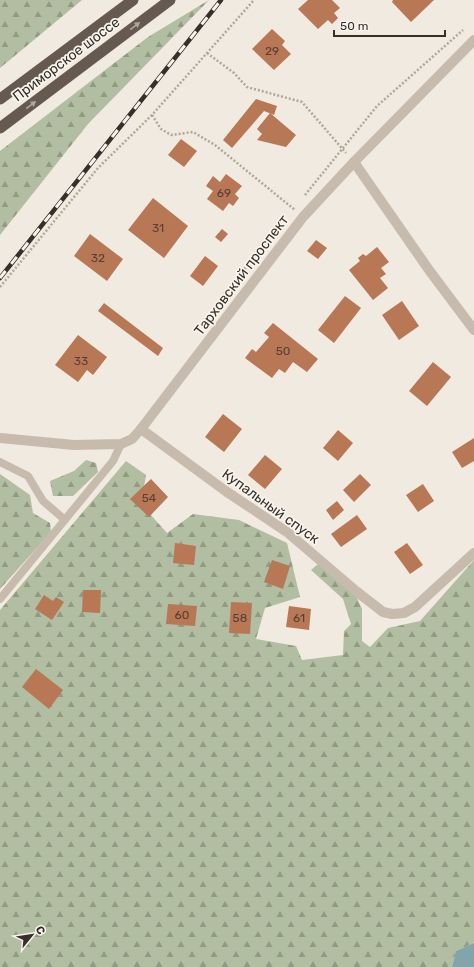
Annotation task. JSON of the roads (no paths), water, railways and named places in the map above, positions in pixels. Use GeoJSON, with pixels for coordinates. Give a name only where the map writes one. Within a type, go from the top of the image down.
{"type":"FeatureCollection","features":[{"type":"Feature","properties":{"kind":"highway","name":"Приморское шоссе"},"geometry":{"type":"LineString","coordinates":[[0,100],[133,0]]}},
{"type":"Feature","properties":{"kind":"highway","name":"Приморское шоссе"},"geometry":{"type":"LineString","coordinates":[[0,128],[170,0]]}},
{"type":"Feature","properties":{"kind":"street","name":"Тарховский проспект"},"geometry":{"type":"LineString","coordinates":[[121,444],[132,439],[141,429],[303,217],[354,162],[474,40]]}},
{"type":"Feature","properties":{"kind":"street"},"geometry":{"type":"LineString","coordinates":[[354,162],[429,270],[474,330]]}},
{"type":"Feature","properties":{"kind":"street","name":"Купальный спуск"},"geometry":{"type":"LineString","coordinates":[[141,429],[227,492],[287,532],[383,612],[392,614],[404,613],[415,607],[474,553]]}},
{"type":"Feature","properties":{"kind":"street"},"geometry":{"type":"LineString","coordinates":[[0,438],[74,445],[121,444]]}},
{"type":"Feature","properties":{"kind":"lane"},"geometry":{"type":"LineString","coordinates":[[0,599],[113,461],[121,444]]}},
{"type":"Feature","properties":{"kind":"lane"},"geometry":{"type":"LineString","coordinates":[[0,462],[28,476],[43,501],[64,520]]}},
{"type":"Feature","properties":{"kind":"water"},"geometry":{"type":"Polygon","coordinates":[[[474,943],[474,967],[452,967],[456,951],[474,943]]]}},
{"type":"Feature","properties":{"kind":"railway"},"geometry":{"type":"LineString","coordinates":[[0,278],[221,0]]}}]}
